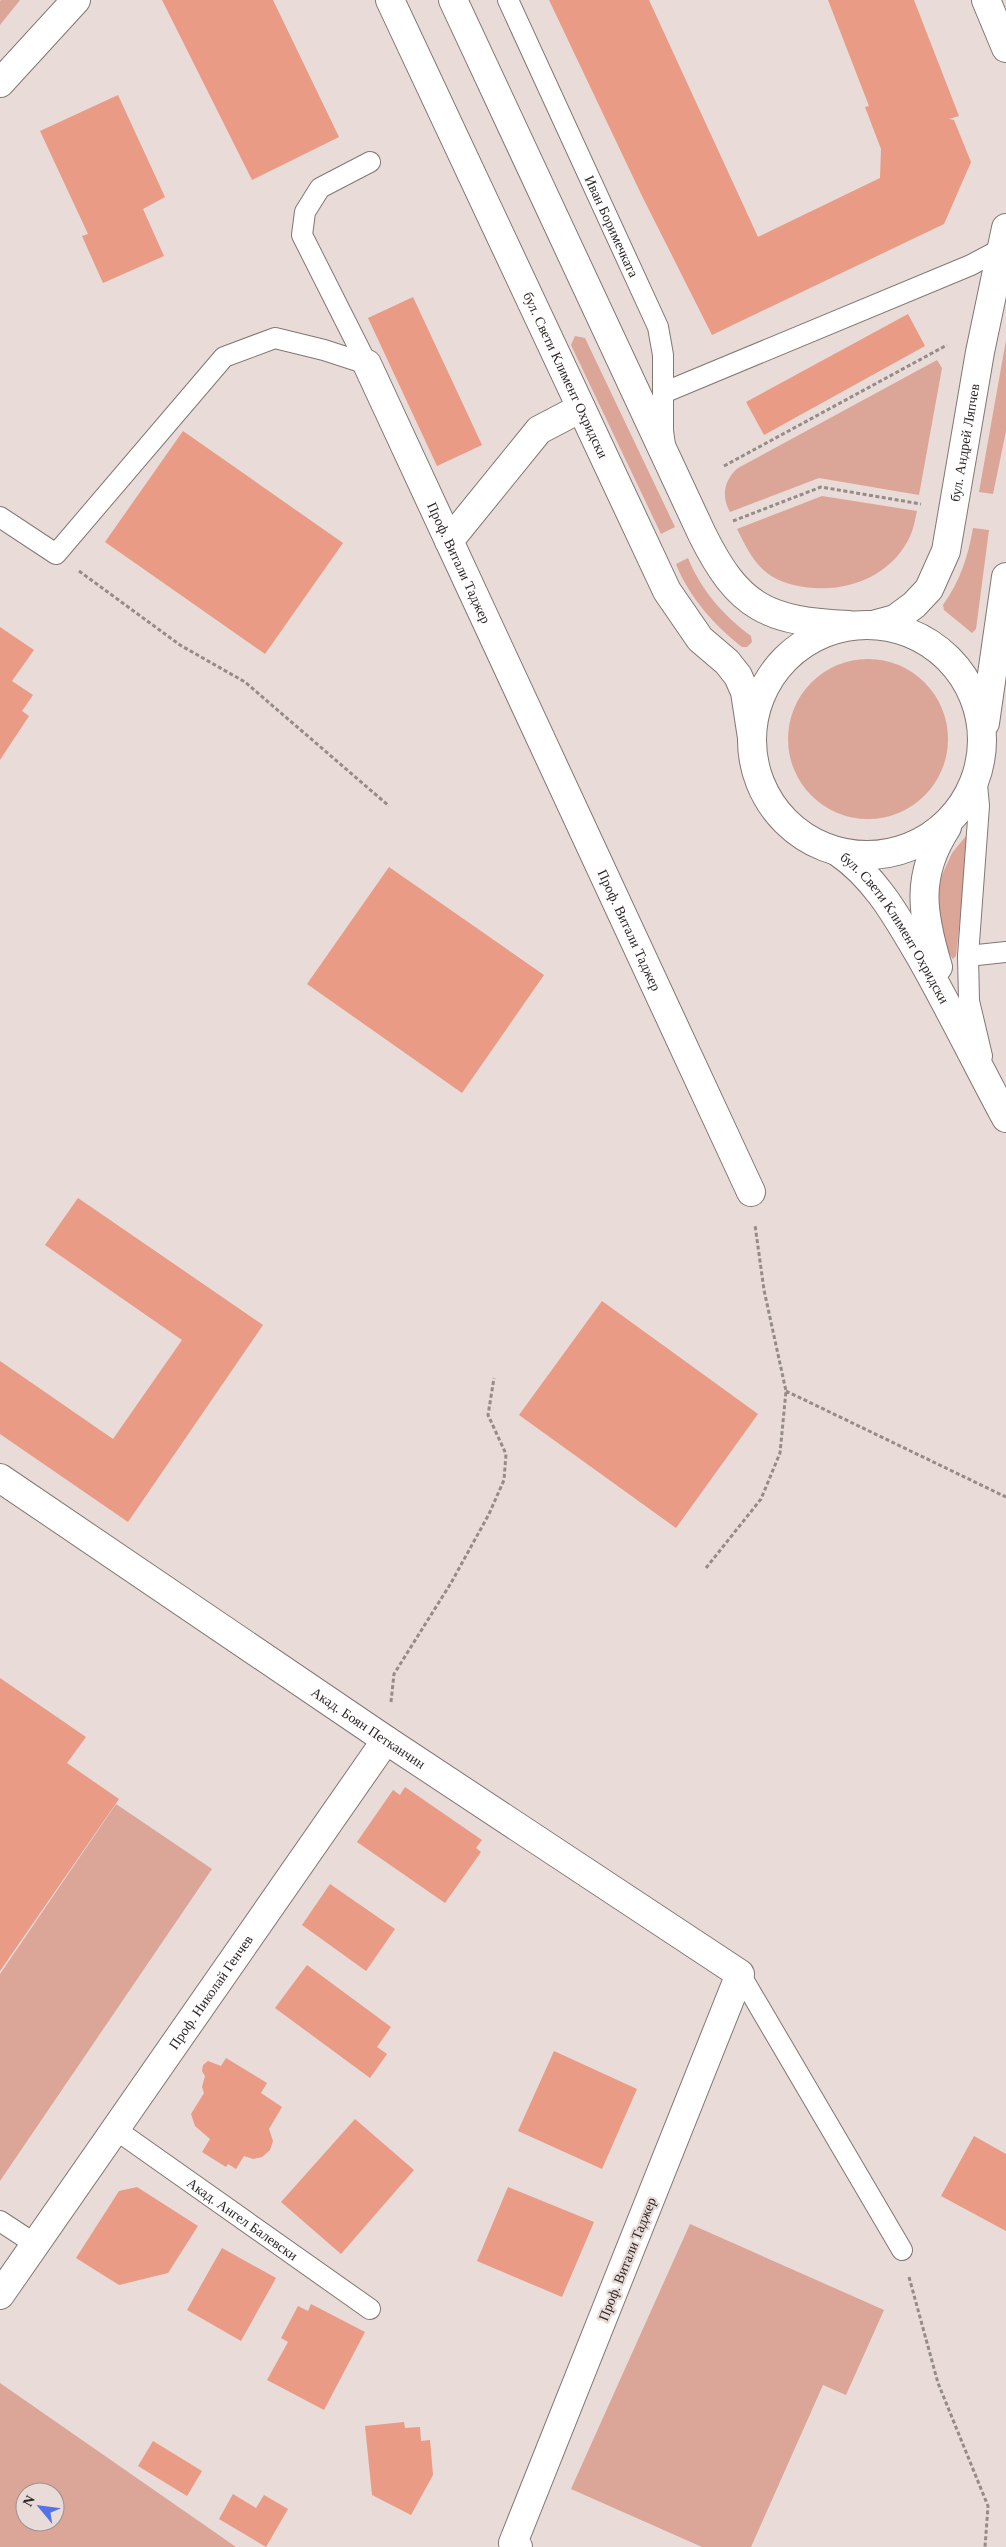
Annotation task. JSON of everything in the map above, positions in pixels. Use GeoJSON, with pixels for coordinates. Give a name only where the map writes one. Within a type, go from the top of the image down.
{"type":"FeatureCollection","features":[{"type":"Feature","properties":{"kind":"street"},"geometry":{"type":"LineString","coordinates":[[0,83],[76,0]]}},
{"type":"Feature","properties":{"kind":"street","name":"бул. Свети Климент Охридски"},"geometry":{"type":"LineString","coordinates":[[390,0],[667,591],[700,639],[727,662],[738,676],[745,692],[752,738]]}},
{"type":"Feature","properties":{"kind":"street"},"geometry":{"type":"LineString","coordinates":[[453,0],[714,559],[735,589],[755,605],[774,615],[816,624],[898,628],[919,636],[939,648],[958,668],[974,697],[979,712],[983,742]]}},
{"type":"Feature","properties":{"kind":"street"},"geometry":{"type":"LineString","coordinates":[[986,0],[1006,48]]}},
{"type":"Feature","properties":{"kind":"street","name":"бул. Андрей Ляпчев"},"geometry":{"type":"LineString","coordinates":[[861,625],[895,619],[914,605],[929,589],[946,551],[980,352],[1004,238]]}},
{"type":"Feature","properties":{"kind":"street","name":"Проф. Витали Таджер"},"geometry":{"type":"LineString","coordinates":[[367,364],[751,1192]]}},
{"type":"Feature","properties":{"kind":"street"},"geometry":{"type":"LineString","coordinates":[[449,541],[539,430],[581,408]]}},
{"type":"Feature","properties":{"kind":"street"},"geometry":{"type":"LineString","coordinates":[[983,742],[1006,577]]}},
{"type":"Feature","properties":{"kind":"street"},"geometry":{"type":"LineString","coordinates":[[861,625],[811,639],[777,670],[766,689],[757,711],[752,738],[754,764],[759,784],[770,805],[797,832],[812,842],[837,851],[866,856],[893,853],[912,847],[951,820]]}},
{"type":"Feature","properties":{"kind":"street","name":"бул. Свети Климент Охридски"},"geometry":{"type":"LineString","coordinates":[[950,1009],[926,927],[924,890],[927,867],[935,845],[966,798],[976,774],[983,742]]}},
{"type":"Feature","properties":{"kind":"street","name":"бул. Свети Климент Охридски"},"geometry":{"type":"LineString","coordinates":[[837,851],[858,866],[872,880],[899,921],[950,1009],[1006,1118]]}},
{"type":"Feature","properties":{"kind":"street","name":"Акад. Боян Петканчин"},"geometry":{"type":"LineString","coordinates":[[0,1478],[386,1740],[740,1974]]}},
{"type":"Feature","properties":{"kind":"street","name":"Проф. Николай Генчев"},"geometry":{"type":"LineString","coordinates":[[0,2295],[386,1740]]}},
{"type":"Feature","properties":{"kind":"street","name":"Проф. Витали Таджер"},"geometry":{"type":"LineString","coordinates":[[515,2545],[740,1974]]}},
{"type":"Feature","properties":{"kind":"lane","name":"Иван Боримечката"},"geometry":{"type":"LineString","coordinates":[[508,0],[658,327],[663,354],[663,432],[669,464]]}},
{"type":"Feature","properties":{"kind":"lane"},"geometry":{"type":"LineString","coordinates":[[367,364],[302,235],[305,212],[320,188],[370,162]]}},
{"type":"Feature","properties":{"kind":"lane"},"geometry":{"type":"LineString","coordinates":[[663,393],[971,265],[1004,238]]}},
{"type":"Feature","properties":{"kind":"lane"},"geometry":{"type":"LineString","coordinates":[[0,517],[56,554],[224,357],[275,338],[324,350],[367,364]]}},
{"type":"Feature","properties":{"kind":"lane"},"geometry":{"type":"LineString","coordinates":[[976,774],[979,806],[968,956],[968,1001],[990,1088]]}},
{"type":"Feature","properties":{"kind":"lane"},"geometry":{"type":"LineString","coordinates":[[968,956],[1006,952]]}},
{"type":"Feature","properties":{"kind":"lane"},"geometry":{"type":"LineString","coordinates":[[740,1974],[902,2250]]}},
{"type":"Feature","properties":{"kind":"lane","name":"Акад. Ангел Балевски"},"geometry":{"type":"LineString","coordinates":[[115,2129],[370,2309]]}},
{"type":"Feature","properties":{"kind":"lane"},"geometry":{"type":"LineString","coordinates":[[0,2222],[35,2244]]}},
{"type":"Feature","properties":{"kind":"path"},"geometry":{"type":"LineString","coordinates":[[724,466],[948,345]]}},
{"type":"Feature","properties":{"kind":"path"},"geometry":{"type":"LineString","coordinates":[[726,524],[821,487],[929,505]]}},
{"type":"Feature","properties":{"kind":"path"},"geometry":{"type":"LineString","coordinates":[[56,554],[180,646],[245,682],[389,806]]}},
{"type":"Feature","properties":{"kind":"path"},"geometry":{"type":"LineString","coordinates":[[706,1568],[761,1499],[780,1453],[786,1391],[764,1290],[751,1192]]}},
{"type":"Feature","properties":{"kind":"path"},"geometry":{"type":"LineString","coordinates":[[394,1674],[451,1583],[489,1514],[504,1480],[506,1454],[488,1415],[494,1378]]}},
{"type":"Feature","properties":{"kind":"path"},"geometry":{"type":"LineString","coordinates":[[786,1391],[1006,1497]]}},
{"type":"Feature","properties":{"kind":"path"},"geometry":{"type":"LineString","coordinates":[[902,2250],[938,2383],[988,2506],[985,2547]]}},
{"type":"Feature","properties":{"kind":"shaded area"},"geometry":{"type":"Polygon","coordinates":[[[20,0],[0,25],[0,1],[20,0]]]}},
{"type":"Feature","properties":{"kind":"shaded area"},"geometry":{"type":"Polygon","coordinates":[[[575,336],[585,338],[675,527],[661,534],[571,345],[575,336]]]}},
{"type":"Feature","properties":{"kind":"shaded area"},"geometry":{"type":"Polygon","coordinates":[[[1006,340],[1006,431],[993,494],[979,492],[1006,340]]]}},
{"type":"Feature","properties":{"kind":"shaded area"},"geometry":{"type":"Polygon","coordinates":[[[937,360],[942,368],[919,495],[819,478],[730,512],[725,500],[725,488],[738,468],[937,360]]]}},
{"type":"Feature","properties":{"kind":"shaded area"},"geometry":{"type":"Polygon","coordinates":[[[822,496],[917,511],[911,534],[895,559],[884,569],[858,582],[844,586],[829,588],[802,587],[790,584],[767,573],[753,558],[737,529],[822,496]]]}},
{"type":"Feature","properties":{"kind":"shaded area"},"geometry":{"type":"Polygon","coordinates":[[[973,528],[989,530],[976,629],[972,633],[944,610],[943,605],[954,587],[962,568],[969,549],[973,528]]]}},
{"type":"Feature","properties":{"kind":"shaded area"},"geometry":{"type":"Polygon","coordinates":[[[688,558],[699,581],[722,611],[751,636],[752,642],[747,647],[742,647],[712,620],[695,599],[676,564],[688,558]]]}},
{"type":"Feature","properties":{"kind":"shaded area"},"geometry":{"type":"Polygon","coordinates":[[[860,659],[876,659],[906,668],[925,682],[942,708],[948,731],[948,747],[942,770],[925,796],[906,810],[891,816],[876,819],[860,819],[830,810],[806,790],[797,777],[791,762],[788,747],[788,731],[797,701],[817,677],[830,668],[845,662],[860,659]]]}},
{"type":"Feature","properties":{"kind":"shaded area"},"geometry":{"type":"Polygon","coordinates":[[[966,836],[969,838],[956,956],[953,959],[943,946],[935,915],[938,884],[952,853],[966,836]]]}},
{"type":"Feature","properties":{"kind":"shaded area"},"geometry":{"type":"Polygon","coordinates":[[[116,1804],[212,1869],[0,2181],[0,1974],[116,1804]]]}},
{"type":"Feature","properties":{"kind":"shaded area"},"geometry":{"type":"Polygon","coordinates":[[[690,2224],[884,2310],[846,2395],[823,2385],[751,2547],[702,2547],[571,2489],[690,2224]]]}},
{"type":"Feature","properties":{"kind":"shaded area"},"geometry":{"type":"Polygon","coordinates":[[[0,2383],[236,2547],[0,2547],[0,2383]]]}},
{"type":"Feature","properties":{"kind":"building"},"geometry":{"type":"Polygon","coordinates":[[[162,0],[273,0],[339,137],[252,180],[162,0]]]}},
{"type":"Feature","properties":{"kind":"building"},"geometry":{"type":"Polygon","coordinates":[[[549,0],[649,0],[758,237],[880,178],[881,149],[865,107],[869,106],[828,0],[914,0],[959,116],[949,119],[954,120],[971,162],[944,224],[712,335],[642,196],[549,0]]]}},
{"type":"Feature","properties":{"kind":"building"},"geometry":{"type":"Polygon","coordinates":[[[118,95],[165,197],[143,209],[164,256],[103,283],[82,236],[88,234],[40,131],[118,95]]]}},
{"type":"Feature","properties":{"kind":"building"},"geometry":{"type":"Polygon","coordinates":[[[413,297],[482,445],[437,466],[368,318],[413,297]]]}},
{"type":"Feature","properties":{"kind":"building"},"geometry":{"type":"Polygon","coordinates":[[[908,314],[925,346],[764,435],[746,402],[908,314]]]}},
{"type":"Feature","properties":{"kind":"building"},"geometry":{"type":"Polygon","coordinates":[[[183,431],[343,543],[265,654],[105,542],[183,431]]]}},
{"type":"Feature","properties":{"kind":"building"},"geometry":{"type":"Polygon","coordinates":[[[0,627],[34,650],[12,681],[33,695],[22,711],[29,716],[0,760],[0,627]]]}},
{"type":"Feature","properties":{"kind":"building"},"geometry":{"type":"Polygon","coordinates":[[[389,867],[544,975],[462,1093],[307,984],[389,867]]]}},
{"type":"Feature","properties":{"kind":"building"},"geometry":{"type":"Polygon","coordinates":[[[78,1198],[263,1325],[128,1522],[0,1434],[0,1361],[113,1439],[182,1340],[45,1245],[78,1198]]]}},
{"type":"Feature","properties":{"kind":"building"},"geometry":{"type":"Polygon","coordinates":[[[602,1301],[758,1414],[676,1528],[519,1415],[602,1301]]]}},
{"type":"Feature","properties":{"kind":"building"},"geometry":{"type":"Polygon","coordinates":[[[0,1678],[86,1737],[67,1763],[119,1799],[0,1971],[0,1678]]]}},
{"type":"Feature","properties":{"kind":"building"},"geometry":{"type":"Polygon","coordinates":[[[405,1787],[482,1840],[476,1848],[481,1852],[445,1903],[357,1842],[393,1790],[400,1795],[405,1787]]]}},
{"type":"Feature","properties":{"kind":"building"},"geometry":{"type":"Polygon","coordinates":[[[330,1884],[395,1929],[366,1971],[302,1925],[330,1884]]]}},
{"type":"Feature","properties":{"kind":"building"},"geometry":{"type":"Polygon","coordinates":[[[307,1965],[391,2027],[377,2047],[387,2054],[370,2078],[275,2008],[307,1965]]]}},
{"type":"Feature","properties":{"kind":"building"},"geometry":{"type":"Polygon","coordinates":[[[554,2051],[637,2089],[602,2169],[518,2131],[554,2051]]]}},
{"type":"Feature","properties":{"kind":"building"},"geometry":{"type":"Polygon","coordinates":[[[226,2058],[267,2083],[261,2093],[282,2107],[269,2129],[273,2141],[270,2150],[262,2157],[253,2159],[244,2156],[236,2169],[228,2164],[226,2167],[202,2152],[210,2139],[195,2126],[191,2114],[204,2093],[202,2087],[205,2076],[202,2071],[203,2065],[208,2061],[221,2066],[226,2058]]]}},
{"type":"Feature","properties":{"kind":"building"},"geometry":{"type":"Polygon","coordinates":[[[355,2119],[414,2170],[341,2254],[281,2202],[355,2119]]]}},
{"type":"Feature","properties":{"kind":"building"},"geometry":{"type":"Polygon","coordinates":[[[974,2136],[1006,2154],[1006,2231],[941,2196],[974,2136]]]}},
{"type":"Feature","properties":{"kind":"building"},"geometry":{"type":"Polygon","coordinates":[[[137,2187],[198,2226],[168,2273],[119,2285],[76,2258],[119,2191],[137,2187]]]}},
{"type":"Feature","properties":{"kind":"building"},"geometry":{"type":"Polygon","coordinates":[[[508,2187],[594,2222],[562,2297],[477,2261],[508,2187]]]}},
{"type":"Feature","properties":{"kind":"building"},"geometry":{"type":"Polygon","coordinates":[[[222,2248],[276,2278],[241,2341],[187,2310],[222,2248]]]}},
{"type":"Feature","properties":{"kind":"building"},"geometry":{"type":"Polygon","coordinates":[[[311,2304],[365,2332],[324,2410],[267,2380],[288,2342],[281,2338],[298,2306],[308,2311],[311,2304]]]}},
{"type":"Feature","properties":{"kind":"building"},"geometry":{"type":"Polygon","coordinates":[[[404,2422],[405,2428],[420,2427],[421,2441],[430,2440],[433,2475],[411,2515],[372,2495],[365,2426],[404,2422]]]}},
{"type":"Feature","properties":{"kind":"building"},"geometry":{"type":"Polygon","coordinates":[[[153,2441],[202,2471],[187,2496],[138,2466],[153,2441]]]}},
{"type":"Feature","properties":{"kind":"building"},"geometry":{"type":"Polygon","coordinates":[[[233,2494],[256,2508],[264,2495],[288,2509],[266,2547],[219,2519],[233,2494]]]}}]}
